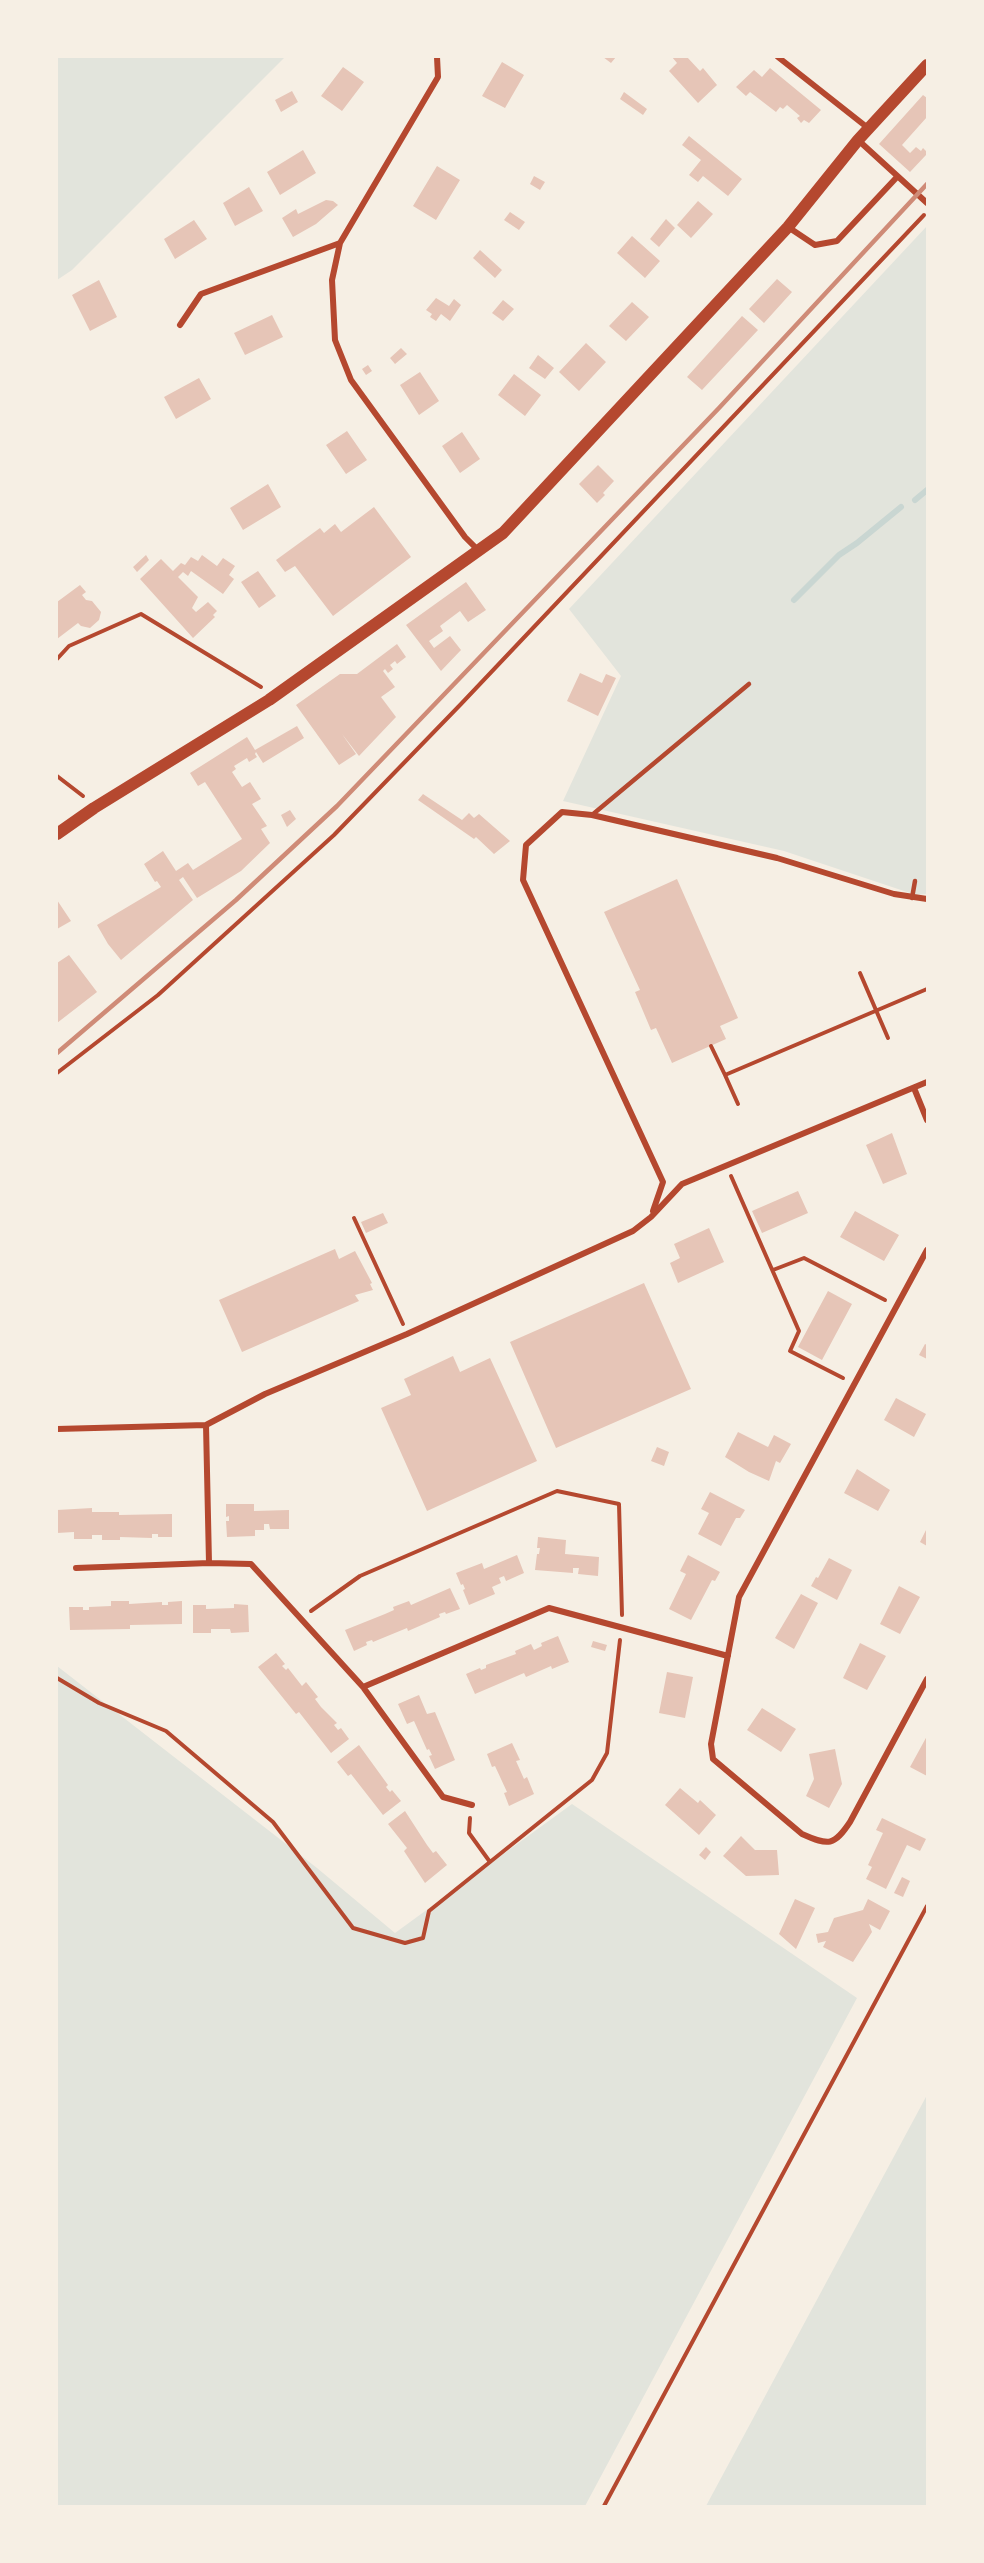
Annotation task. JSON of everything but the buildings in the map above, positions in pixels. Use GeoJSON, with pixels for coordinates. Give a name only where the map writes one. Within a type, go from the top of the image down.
{"type":"FeatureCollection","features":[{"type":"Feature","properties":{"kind":"main road"},"geometry":{"type":"LineString","coordinates":[[57,834],[94,808],[269,700],[503,533],[788,227],[858,140],[927,65]]}},
{"type":"Feature","properties":{"kind":"street"},"geometry":{"type":"LineString","coordinates":[[437,57],[438,76],[340,243],[332,280],[335,340],[351,380],[465,537],[478,550]]}},
{"type":"Feature","properties":{"kind":"street"},"geometry":{"type":"LineString","coordinates":[[778,57],[868,129]]}},
{"type":"Feature","properties":{"kind":"street"},"geometry":{"type":"LineString","coordinates":[[858,140],[927,203]]}},
{"type":"Feature","properties":{"kind":"street"},"geometry":{"type":"LineString","coordinates":[[788,227],[815,245],[837,241],[897,177]]}},
{"type":"Feature","properties":{"kind":"street"},"geometry":{"type":"LineString","coordinates":[[180,326],[201,294],[340,243]]}},
{"type":"Feature","properties":{"kind":"street"},"geometry":{"type":"LineString","coordinates":[[651,1216],[663,1182],[524,880],[526,845],[562,812],[592,815],[777,858],[912,898],[927,899]]}},
{"type":"Feature","properties":{"kind":"street"},"geometry":{"type":"LineString","coordinates":[[57,1429],[206,1425],[265,1394],[407,1334],[633,1231],[682,1184],[927,1082]]}},
{"type":"Feature","properties":{"kind":"street"},"geometry":{"type":"LineString","coordinates":[[914,1088],[927,1120]]}},
{"type":"Feature","properties":{"kind":"street"},"geometry":{"type":"LineString","coordinates":[[927,1250],[739,1597],[711,1744],[713,1760],[802,1834],[817,1841],[830,1843],[839,1838],[850,1822],[927,1679]]}},
{"type":"Feature","properties":{"kind":"street"},"geometry":{"type":"LineString","coordinates":[[206,1425],[209,1563]]}},
{"type":"Feature","properties":{"kind":"street"},"geometry":{"type":"LineString","coordinates":[[76,1568],[209,1563],[251,1564],[363,1688],[443,1797],[472,1805]]}},
{"type":"Feature","properties":{"kind":"street"},"geometry":{"type":"LineString","coordinates":[[363,1688],[549,1608],[728,1656]]}},
{"type":"Feature","properties":{"kind":"lane"},"geometry":{"type":"LineString","coordinates":[[592,815],[749,684]]}},
{"type":"Feature","properties":{"kind":"lane"},"geometry":{"type":"LineString","coordinates":[[912,898],[915,881]]}},
{"type":"Feature","properties":{"kind":"path"},"geometry":{"type":"LineString","coordinates":[[57,1073],[158,995],[334,835],[927,212]]}},
{"type":"Feature","properties":{"kind":"path"},"geometry":{"type":"LineString","coordinates":[[57,659],[69,646],[141,614],[262,688],[269,700]]}},
{"type":"Feature","properties":{"kind":"path"},"geometry":{"type":"LineString","coordinates":[[57,776],[94,808]]}},
{"type":"Feature","properties":{"kind":"path"},"geometry":{"type":"LineString","coordinates":[[860,973],[888,1038]]}},
{"type":"Feature","properties":{"kind":"path"},"geometry":{"type":"LineString","coordinates":[[725,1075],[927,989]]}},
{"type":"Feature","properties":{"kind":"path"},"geometry":{"type":"LineString","coordinates":[[711,1046],[738,1104]]}},
{"type":"Feature","properties":{"kind":"path"},"geometry":{"type":"LineString","coordinates":[[727,1167],[800,1331],[790,1351],[855,1383]]}},
{"type":"Feature","properties":{"kind":"path"},"geometry":{"type":"LineString","coordinates":[[354,1218],[407,1334]]}},
{"type":"Feature","properties":{"kind":"path"},"geometry":{"type":"LineString","coordinates":[[773,1270],[804,1258],[897,1305]]}},
{"type":"Feature","properties":{"kind":"path"},"geometry":{"type":"LineString","coordinates":[[57,1678],[99,1703],[166,1731],[273,1822],[353,1928],[405,1943],[423,1938],[429,1911],[592,1780],[607,1753],[622,1627],[619,1504],[557,1491],[360,1576],[301,1618]]}},
{"type":"Feature","properties":{"kind":"path"},"geometry":{"type":"LineString","coordinates":[[472,1805],[469,1833],[490,1862]]}},
{"type":"Feature","properties":{"kind":"path"},"geometry":{"type":"LineString","coordinates":[[604,2506],[927,1906]]}},
{"type":"Feature","properties":{"kind":"shaded area"},"geometry":{"type":"Polygon","coordinates":[[[57,57],[285,57],[72,270],[57,280],[57,57]]]}},
{"type":"Feature","properties":{"kind":"shaded area"},"geometry":{"type":"Polygon","coordinates":[[[927,226],[927,894],[916,895],[784,851],[563,801],[621,676],[569,609],[927,226]]]}},
{"type":"Feature","properties":{"kind":"shaded area"},"geometry":{"type":"Polygon","coordinates":[[[57,1666],[317,1868],[395,1933],[572,1804],[857,1998],[585,2506],[57,2506],[57,1666]]]}},
{"type":"Feature","properties":{"kind":"shaded area"},"geometry":{"type":"Polygon","coordinates":[[[927,2095],[927,2506],[706,2506],[927,2095]]]}},
{"type":"Feature","properties":{"kind":"waterway"},"geometry":{"type":"LineString","coordinates":[[915,500],[927,490]]}},
{"type":"Feature","properties":{"kind":"waterway"},"geometry":{"type":"LineString","coordinates":[[794,600],[839,555],[901,507]]}},
{"type":"Feature","properties":{"kind":"railway"},"geometry":{"type":"LineString","coordinates":[[57,1053],[236,900],[337,806],[719,408],[927,184]]}}]}
